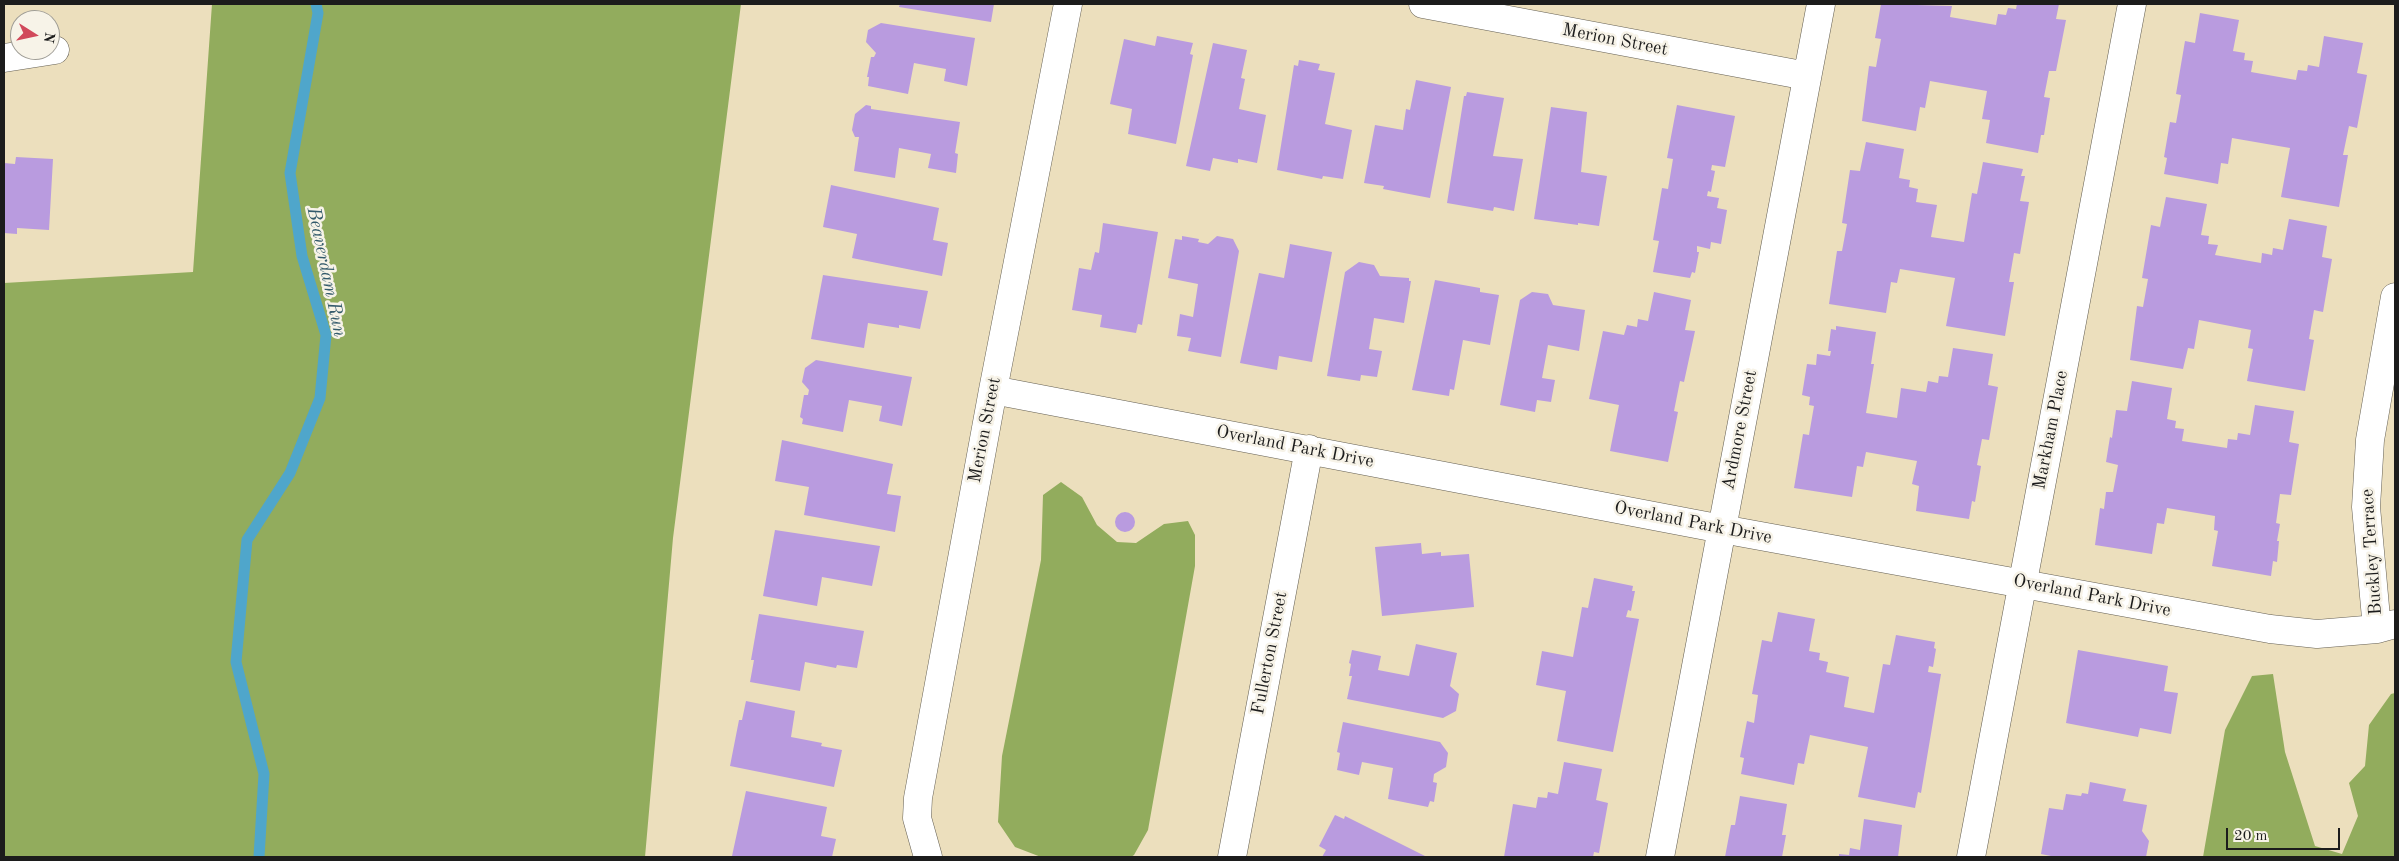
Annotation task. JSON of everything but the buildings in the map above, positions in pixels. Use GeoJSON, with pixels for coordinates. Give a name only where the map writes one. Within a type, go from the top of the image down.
{"type":"FeatureCollection","features":[{"type":"Feature","properties":{"kind":"street","name":"Merion Street"},"geometry":{"type":"LineString","coordinates":[[928,857],[917,818],[918,798],[993,390],[1068,4]]}},
{"type":"Feature","properties":{"kind":"street","name":"Merion Street"},"geometry":{"type":"LineString","coordinates":[[1424,4],[1807,76]]}},
{"type":"Feature","properties":{"kind":"street","name":"Ardmore Street"},"geometry":{"type":"LineString","coordinates":[[1660,857],[1821,4]]}},
{"type":"Feature","properties":{"kind":"street","name":"Markham Place"},"geometry":{"type":"LineString","coordinates":[[1971,857],[2132,4]]}},
{"type":"Feature","properties":{"kind":"street","name":"Buckley Terrace"},"geometry":{"type":"LineString","coordinates":[[2386,626],[2366,507],[2370,440],[2395,297]]}},
{"type":"Feature","properties":{"kind":"street","name":"Overland Park Drive"},"geometry":{"type":"LineString","coordinates":[[993,390],[1722,529],[2270,629],[2317,634],[2386,626]]}},
{"type":"Feature","properties":{"kind":"street","name":"Fullerton Street"},"geometry":{"type":"LineString","coordinates":[[1232,857],[1308,449]]}},
{"type":"Feature","properties":{"kind":"green space"},"geometry":{"type":"Polygon","coordinates":[[[212,4],[741,4],[673,538],[645,857],[4,857],[4,283],[193,272],[212,4]]]}},
{"type":"Feature","properties":{"kind":"green space"},"geometry":{"type":"Polygon","coordinates":[[[1061,482],[1082,497],[1097,525],[1117,542],[1136,543],[1164,524],[1188,521],[1195,535],[1195,566],[1148,830],[1131,857],[1041,857],[1015,847],[998,822],[1002,756],[1041,560],[1043,495],[1061,482]]]}},
{"type":"Feature","properties":{"kind":"green space"},"geometry":{"type":"Polygon","coordinates":[[[2273,674],[2285,752],[2315,846],[2342,854],[2358,816],[2349,783],[2365,766],[2369,725],[2391,694],[2395,693],[2395,857],[2203,857],[2225,730],[2252,676],[2273,674]]]}},
{"type":"Feature","properties":{"kind":"waterway","name":"Beaverdam Run"},"geometry":{"type":"LineString","coordinates":[[259,857],[264,774],[236,662],[247,540],[290,473],[320,398],[326,335],[302,256],[290,173],[318,13],[316,4]]}}]}
